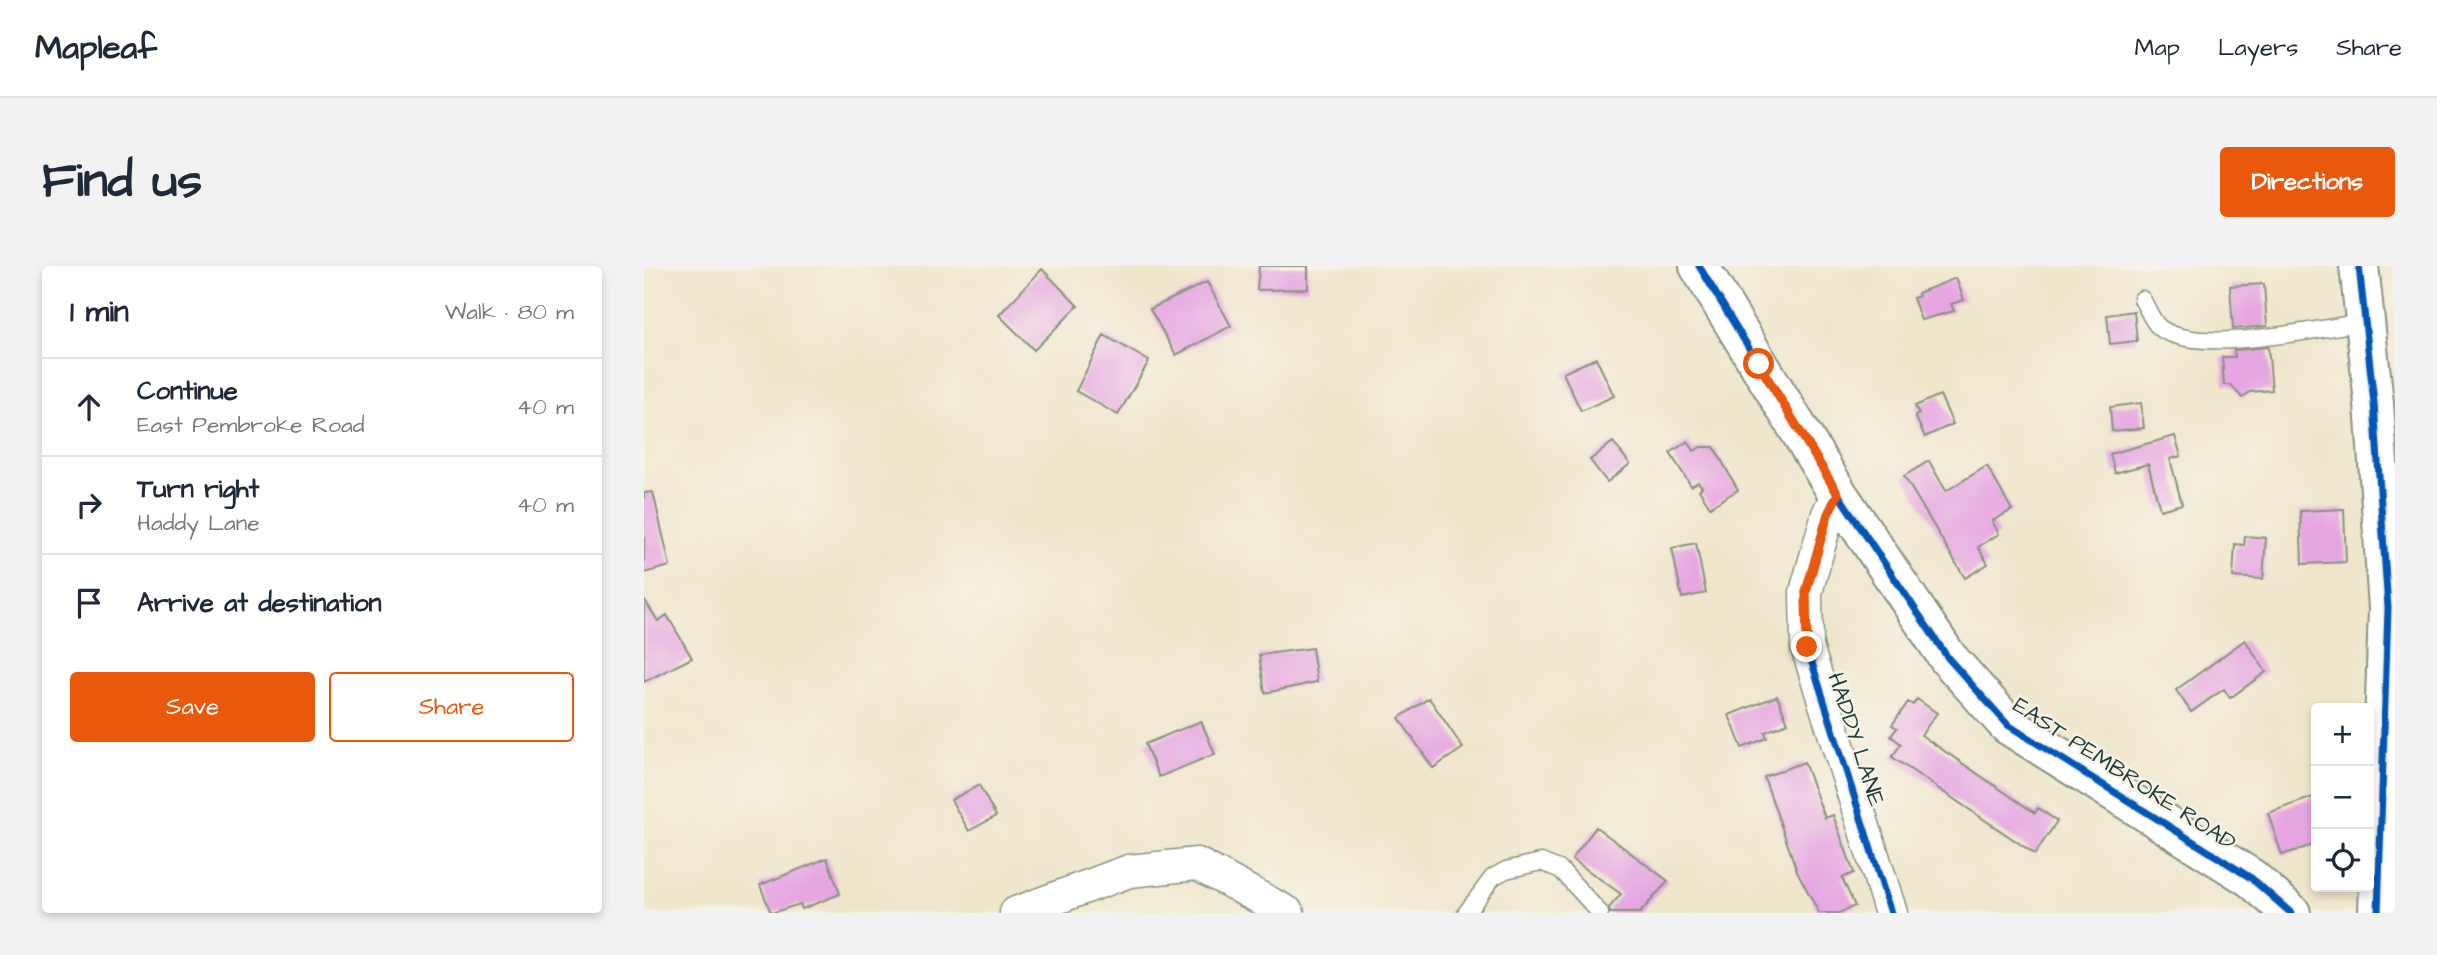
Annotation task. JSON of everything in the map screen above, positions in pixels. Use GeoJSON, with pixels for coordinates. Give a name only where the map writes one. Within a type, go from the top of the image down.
{"type":"FeatureCollection","features":[{"type":"Feature","properties":{"kind":"street","name":"EAST PEMBROKE ROAD"},"geometry":{"type":"LineString","coordinates":[[1699,266],[1838,494],[1948,658],[2008,725],[2251,877],[2291,913]]}},
{"type":"Feature","properties":{"kind":"street"},"geometry":{"type":"LineString","coordinates":[[2359,266],[2390,555],[2378,913]]}},
{"type":"Feature","properties":{"kind":"street","name":"HADDY LANE"},"geometry":{"type":"LineString","coordinates":[[1838,494],[1828,514],[1806,592],[1807,647],[1891,913]]}},
{"type":"Feature","properties":{"kind":"street"},"geometry":{"type":"LineString","coordinates":[[1016,913],[1129,871],[1197,863],[1288,913]]}},
{"type":"Feature","properties":{"kind":"lane"},"geometry":{"type":"LineString","coordinates":[[2142,299],[2158,326],[2179,337],[2222,342],[2365,322]]}},
{"type":"Feature","properties":{"kind":"lane"},"geometry":{"type":"LineString","coordinates":[[1466,913],[1493,877],[1506,870],[1541,862],[1561,870],[1600,913]]}},
{"type":"Feature","properties":{"kind":"building"},"geometry":{"type":"Polygon","coordinates":[[[1259,266],[1308,266],[1308,289],[1257,290],[1259,266]]]}},
{"type":"Feature","properties":{"kind":"building"},"geometry":{"type":"Polygon","coordinates":[[[1042,269],[1078,306],[1034,350],[999,315],[1042,269]]]}},
{"type":"Feature","properties":{"kind":"building"},"geometry":{"type":"Polygon","coordinates":[[[1956,278],[1964,300],[1951,304],[1954,311],[1921,320],[1913,298],[1919,296],[1918,293],[1956,278]]]}},
{"type":"Feature","properties":{"kind":"building"},"geometry":{"type":"Polygon","coordinates":[[[1207,282],[1231,326],[1176,355],[1150,309],[1207,282]]]}},
{"type":"Feature","properties":{"kind":"building"},"geometry":{"type":"Polygon","coordinates":[[[2264,284],[2267,326],[2233,329],[2230,286],[2264,284]]]}},
{"type":"Feature","properties":{"kind":"building"},"geometry":{"type":"Polygon","coordinates":[[[2134,311],[2137,341],[2110,344],[2107,315],[2134,311]]]}},
{"type":"Feature","properties":{"kind":"building"},"geometry":{"type":"Polygon","coordinates":[[[1104,335],[1149,361],[1118,415],[1076,391],[1104,335]]]}},
{"type":"Feature","properties":{"kind":"building"},"geometry":{"type":"Polygon","coordinates":[[[2268,347],[2272,390],[2250,392],[2242,398],[2231,385],[2224,385],[2222,357],[2235,357],[2234,350],[2268,347]]]}},
{"type":"Feature","properties":{"kind":"building"},"geometry":{"type":"Polygon","coordinates":[[[1596,358],[1614,396],[1581,411],[1563,373],[1596,358]]]}},
{"type":"Feature","properties":{"kind":"building"},"geometry":{"type":"Polygon","coordinates":[[[1940,395],[1953,424],[1925,437],[1915,416],[1919,414],[1915,406],[1940,395]]]}},
{"type":"Feature","properties":{"kind":"building"},"geometry":{"type":"Polygon","coordinates":[[[2141,403],[2144,428],[2112,431],[2110,407],[2141,403]]]}},
{"type":"Feature","properties":{"kind":"building"},"geometry":{"type":"Polygon","coordinates":[[[2175,436],[2181,456],[2170,459],[2182,504],[2160,510],[2148,464],[2115,473],[2110,454],[2175,436]]]}},
{"type":"Feature","properties":{"kind":"building"},"geometry":{"type":"Polygon","coordinates":[[[1688,441],[1694,451],[1701,447],[1714,447],[1738,490],[1710,507],[1699,490],[1702,487],[1698,482],[1691,486],[1670,453],[1688,441]]]}},
{"type":"Feature","properties":{"kind":"building"},"geometry":{"type":"Polygon","coordinates":[[[1613,442],[1630,464],[1607,482],[1590,460],[1613,442]]]}},
{"type":"Feature","properties":{"kind":"building"},"geometry":{"type":"Polygon","coordinates":[[[1929,461],[1946,491],[1987,466],[2012,510],[1992,521],[1999,534],[1978,547],[1988,564],[1965,578],[1904,476],[1929,461]]]}},
{"type":"Feature","properties":{"kind":"building"},"geometry":{"type":"Polygon","coordinates":[[[653,492],[670,566],[644,573],[644,493],[653,492]]]}},
{"type":"Feature","properties":{"kind":"building"},"geometry":{"type":"Polygon","coordinates":[[[2344,509],[2346,562],[2302,564],[2300,511],[2344,509]]]}},
{"type":"Feature","properties":{"kind":"building"},"geometry":{"type":"Polygon","coordinates":[[[2245,536],[2266,538],[2263,579],[2233,577],[2235,544],[2244,545],[2245,536]]]}},
{"type":"Feature","properties":{"kind":"building"},"geometry":{"type":"Polygon","coordinates":[[[1696,543],[1706,593],[1682,598],[1672,548],[1696,543]]]}},
{"type":"Feature","properties":{"kind":"building"},"geometry":{"type":"Polygon","coordinates":[[[644,599],[658,621],[667,615],[692,658],[644,682],[644,599]]]}},
{"type":"Feature","properties":{"kind":"building"},"geometry":{"type":"Polygon","coordinates":[[[2245,640],[2266,672],[2230,698],[2224,689],[2191,712],[2176,690],[2245,640]]]}},
{"type":"Feature","properties":{"kind":"building"},"geometry":{"type":"Polygon","coordinates":[[[1312,648],[1317,682],[1265,693],[1259,655],[1312,648]]]}},
{"type":"Feature","properties":{"kind":"building"},"geometry":{"type":"Polygon","coordinates":[[[1777,696],[1788,723],[1765,732],[1767,738],[1742,748],[1729,715],[1777,696]]]}},
{"type":"Feature","properties":{"kind":"building"},"geometry":{"type":"Polygon","coordinates":[[[1429,698],[1463,748],[1433,768],[1399,718],[1429,698]]]}},
{"type":"Feature","properties":{"kind":"building"},"geometry":{"type":"Polygon","coordinates":[[[1917,699],[1937,713],[1921,735],[2035,813],[2038,808],[2057,821],[2035,854],[1892,757],[1901,744],[1891,736],[1897,728],[1892,725],[1908,702],[1913,705],[1917,699]]]}},
{"type":"Feature","properties":{"kind":"building"},"geometry":{"type":"Polygon","coordinates":[[[1201,721],[1215,754],[1159,777],[1145,744],[1201,721]]]}},
{"type":"Feature","properties":{"kind":"building"},"geometry":{"type":"Polygon","coordinates":[[[1804,762],[1825,818],[1833,815],[1854,873],[1842,878],[1855,906],[1839,913],[1819,913],[1797,871],[1764,777],[1804,762]]]}},
{"type":"Feature","properties":{"kind":"building"},"geometry":{"type":"Polygon","coordinates":[[[979,785],[996,816],[969,831],[951,800],[979,785]]]}},
{"type":"Feature","properties":{"kind":"building"},"geometry":{"type":"Polygon","coordinates":[[[2311,798],[2311,846],[2282,855],[2268,813],[2311,798]]]}},
{"type":"Feature","properties":{"kind":"building"},"geometry":{"type":"Polygon","coordinates":[[[1596,827],[1668,881],[1640,913],[1610,913],[1609,908],[1621,894],[1572,859],[1596,827]]]}},
{"type":"Feature","properties":{"kind":"building"},"geometry":{"type":"Polygon","coordinates":[[[827,858],[840,894],[802,909],[800,904],[771,913],[760,885],[827,858]]]}},
{"type":"Feature","properties":{"kind":"cycle path"},"geometry":{"type":"LineString","coordinates":[[1699,266],[1838,494],[1948,658],[2008,725],[2251,878],[2291,913]]}},
{"type":"Feature","properties":{"kind":"cycle path"},"geometry":{"type":"LineString","coordinates":[[2359,266],[2374,403],[2388,608],[2378,913]]}},
{"type":"Feature","properties":{"kind":"cycle path"},"geometry":{"type":"LineString","coordinates":[[1838,494],[1828,514],[1806,592],[1807,647],[1891,913]]}},
{"type":"Feature","properties":{"kind":"route"},"geometry":{"type":"LineString","coordinates":[[1759,364],[1838,494],[1828,514],[1806,592],[1807,647]]}}]}
